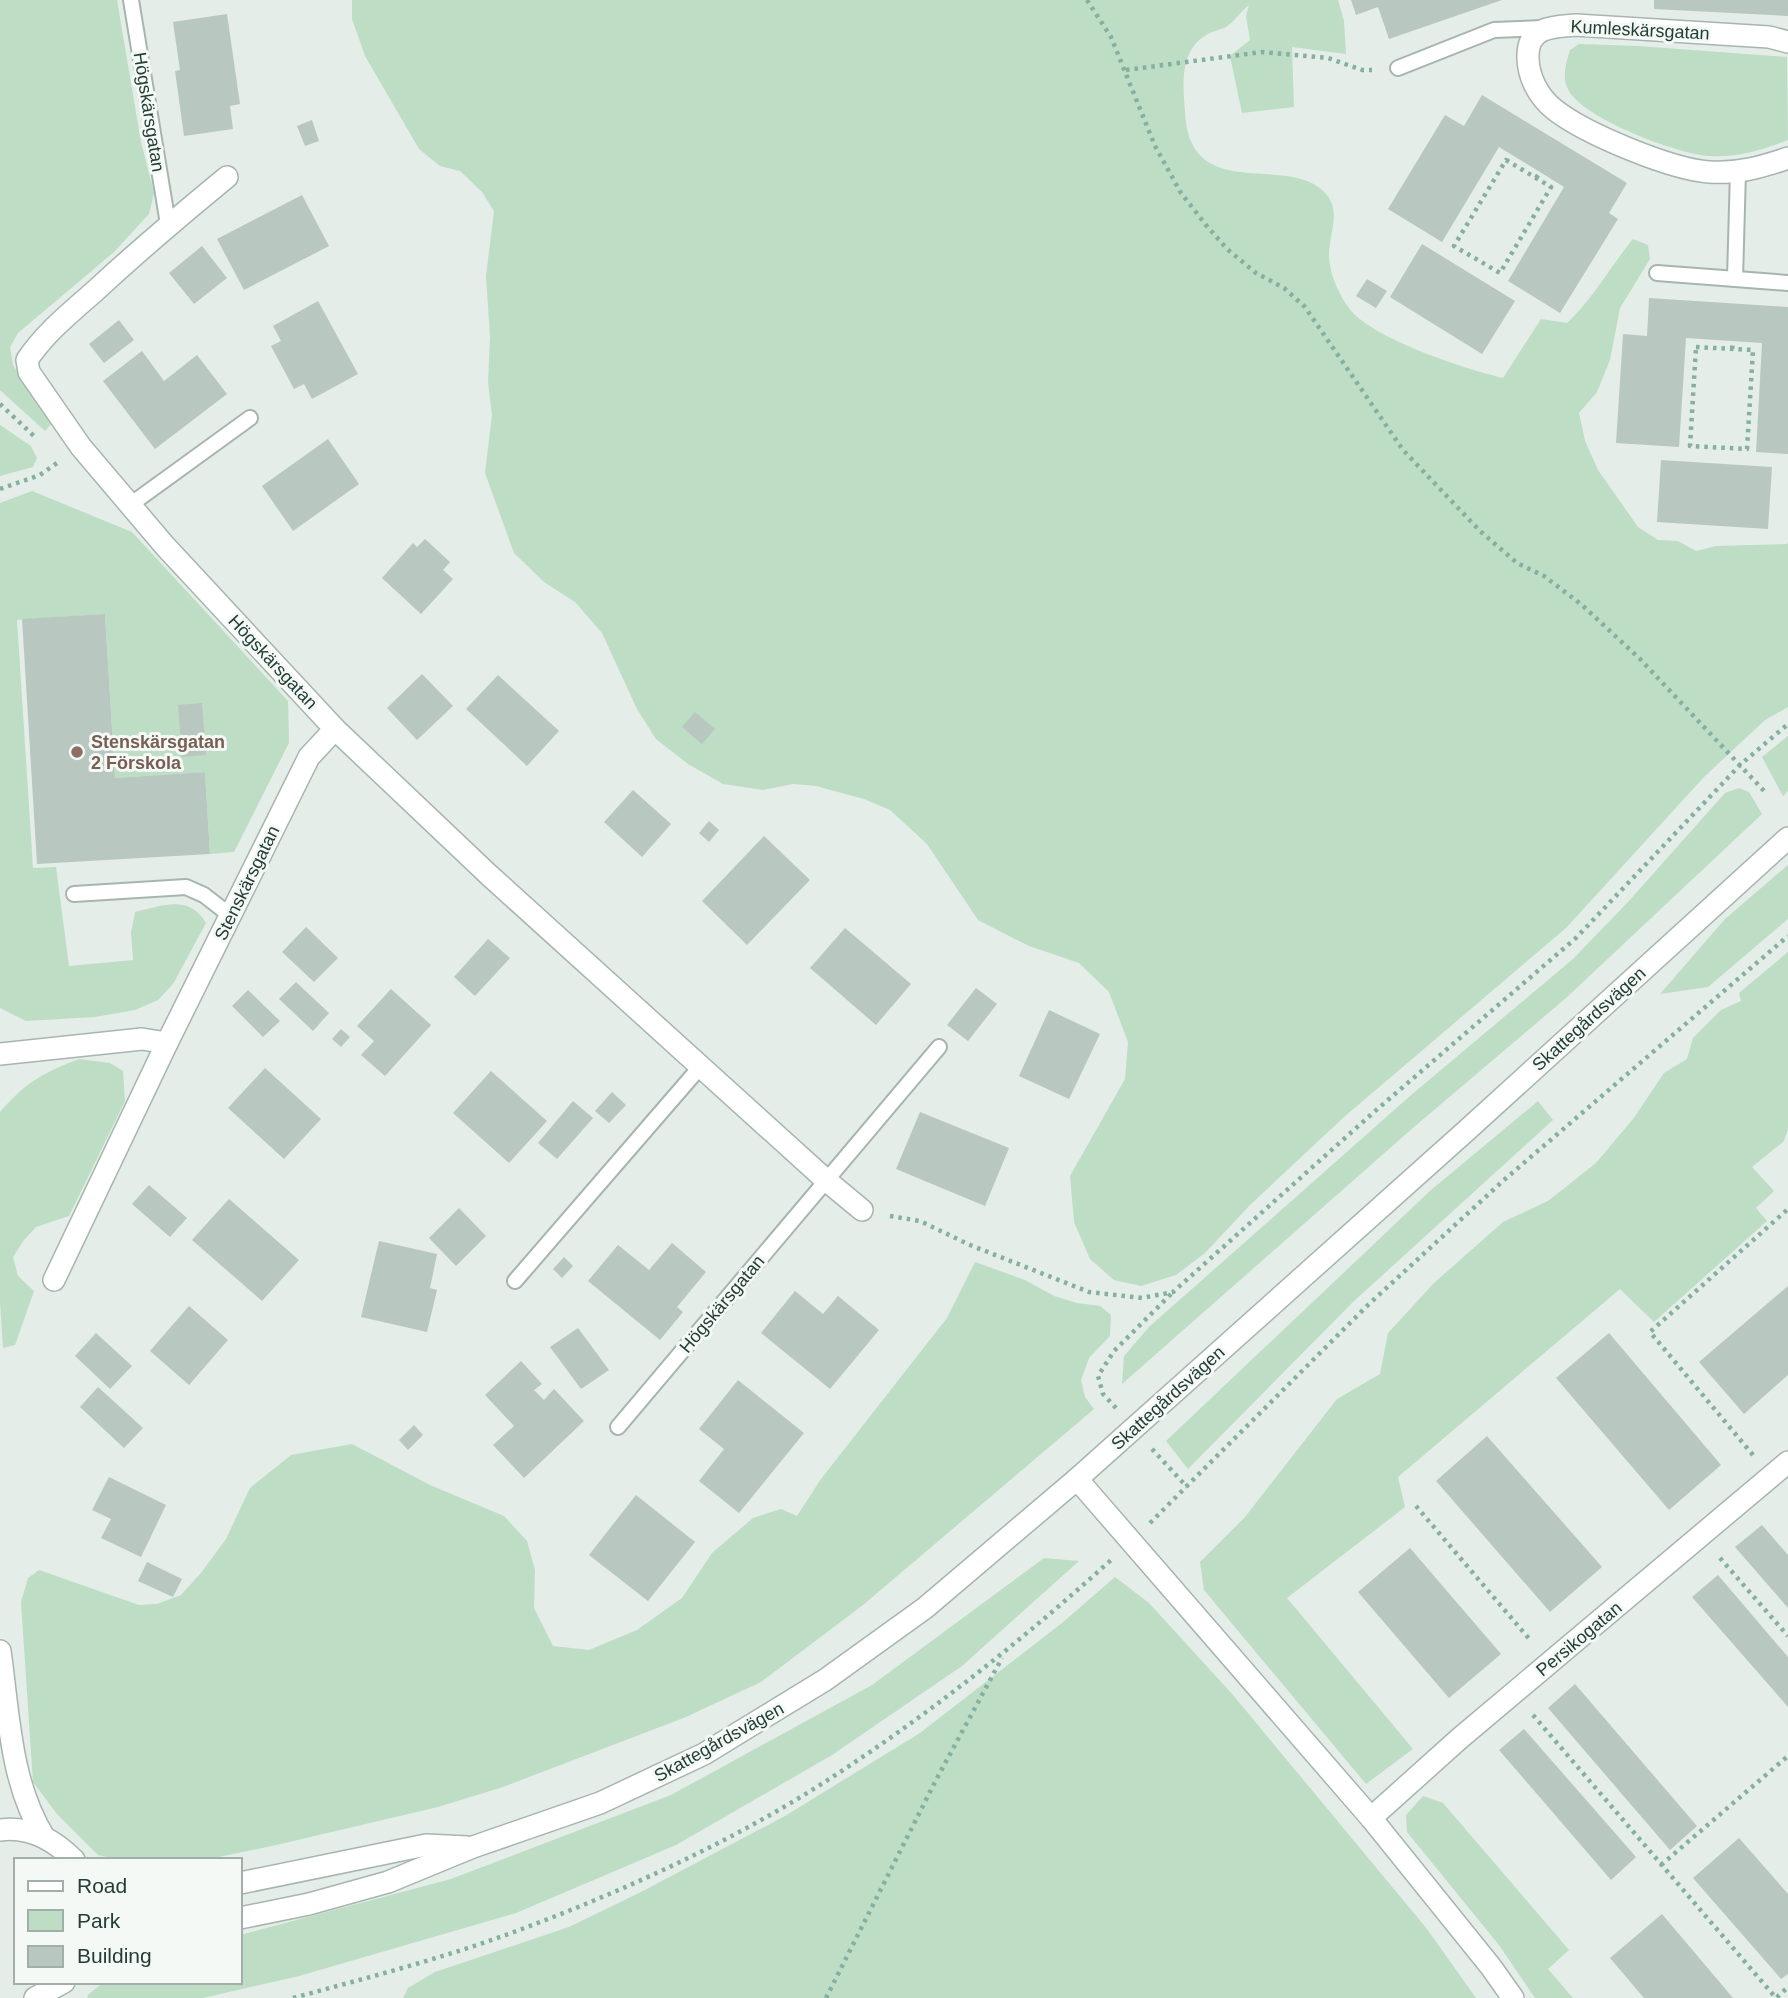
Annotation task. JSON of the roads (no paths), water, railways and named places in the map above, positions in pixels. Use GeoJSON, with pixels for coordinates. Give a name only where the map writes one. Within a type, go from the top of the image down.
{"type":"FeatureCollection","features":[{"type":"Feature","properties":{"kind":"street","name":"Kumleskärsgatan"},"geometry":{"type":"LineString","coordinates":[[1544,28],[1576,25],[1769,37],[1788,42]]}},
{"type":"Feature","properties":{"kind":"street"},"geometry":{"type":"LineString","coordinates":[[1544,28],[1533,37],[1528,47],[1528,63],[1535,88],[1554,110],[1590,130],[1656,160],[1709,172],[1754,170],[1788,158]]}},
{"type":"Feature","properties":{"kind":"street","name":"Högskärsgatan"},"geometry":{"type":"LineString","coordinates":[[227,177],[168,224],[58,325],[27,360],[29,372],[81,447],[164,546],[335,729],[489,875],[862,1210]]}},
{"type":"Feature","properties":{"kind":"street","name":"Stenskärsgatan"},"geometry":{"type":"LineString","coordinates":[[54,1280],[167,1043],[309,757],[335,729]]}},
{"type":"Feature","properties":{"kind":"street","name":"Skattegårdsvägen"},"geometry":{"type":"LineString","coordinates":[[242,1918],[309,1904],[388,1882],[433,1866],[473,1847],[630,1791],[705,1754],[825,1680],[925,1608],[1077,1479],[1477,1122],[1788,838]]}},
{"type":"Feature","properties":{"kind":"street"},"geometry":{"type":"LineString","coordinates":[[0,1054],[142,1039],[167,1043]]}},
{"type":"Feature","properties":{"kind":"street","name":"Persikogatan"},"geometry":{"type":"LineString","coordinates":[[1371,1818],[1788,1462]]}},
{"type":"Feature","properties":{"kind":"street"},"geometry":{"type":"LineString","coordinates":[[1077,1479],[1371,1818],[1513,1998]]}},
{"type":"Feature","properties":{"kind":"street"},"geometry":{"type":"LineString","coordinates":[[0,1651],[16,1769],[31,1815],[44,1837]]}},
{"type":"Feature","properties":{"kind":"street"},"geometry":{"type":"LineString","coordinates":[[0,1830],[25,1831],[44,1837],[62,1847],[72,1858]]}},
{"type":"Feature","properties":{"kind":"street","name":"Skattegårdsvägen"},"geometry":{"type":"LineString","coordinates":[[242,1883],[426,1845],[473,1847]]}},
{"type":"Feature","properties":{"kind":"street"},"geometry":{"type":"LineString","coordinates":[[35,1998],[60,1984]]}},
{"type":"Feature","properties":{"kind":"lane","name":"Högskärsgatan"},"geometry":{"type":"LineString","coordinates":[[131,0],[168,224]]}},
{"type":"Feature","properties":{"kind":"lane"},"geometry":{"type":"LineString","coordinates":[[1398,68],[1494,30],[1544,28]]}},
{"type":"Feature","properties":{"kind":"lane"},"geometry":{"type":"LineString","coordinates":[[1735,279],[1738,171]]}},
{"type":"Feature","properties":{"kind":"lane"},"geometry":{"type":"LineString","coordinates":[[1657,273],[1788,283]]}},
{"type":"Feature","properties":{"kind":"lane"},"geometry":{"type":"LineString","coordinates":[[130,505],[250,418]]}},
{"type":"Feature","properties":{"kind":"lane"},"geometry":{"type":"LineString","coordinates":[[74,894],[186,887],[204,895],[231,916]]}},
{"type":"Feature","properties":{"kind":"lane"},"geometry":{"type":"LineString","coordinates":[[827,1181],[939,1047]]}},
{"type":"Feature","properties":{"kind":"lane"},"geometry":{"type":"LineString","coordinates":[[515,1281],[701,1066]]}},
{"type":"Feature","properties":{"kind":"lane","name":"Högskärsgatan"},"geometry":{"type":"LineString","coordinates":[[618,1427],[827,1181]]}},
{"type":"Feature","properties":{"kind":"place","name":"Stenskärsgatan 2 Förskola"},"geometry":{"type":"Point","coordinates":[77,752]}}]}
